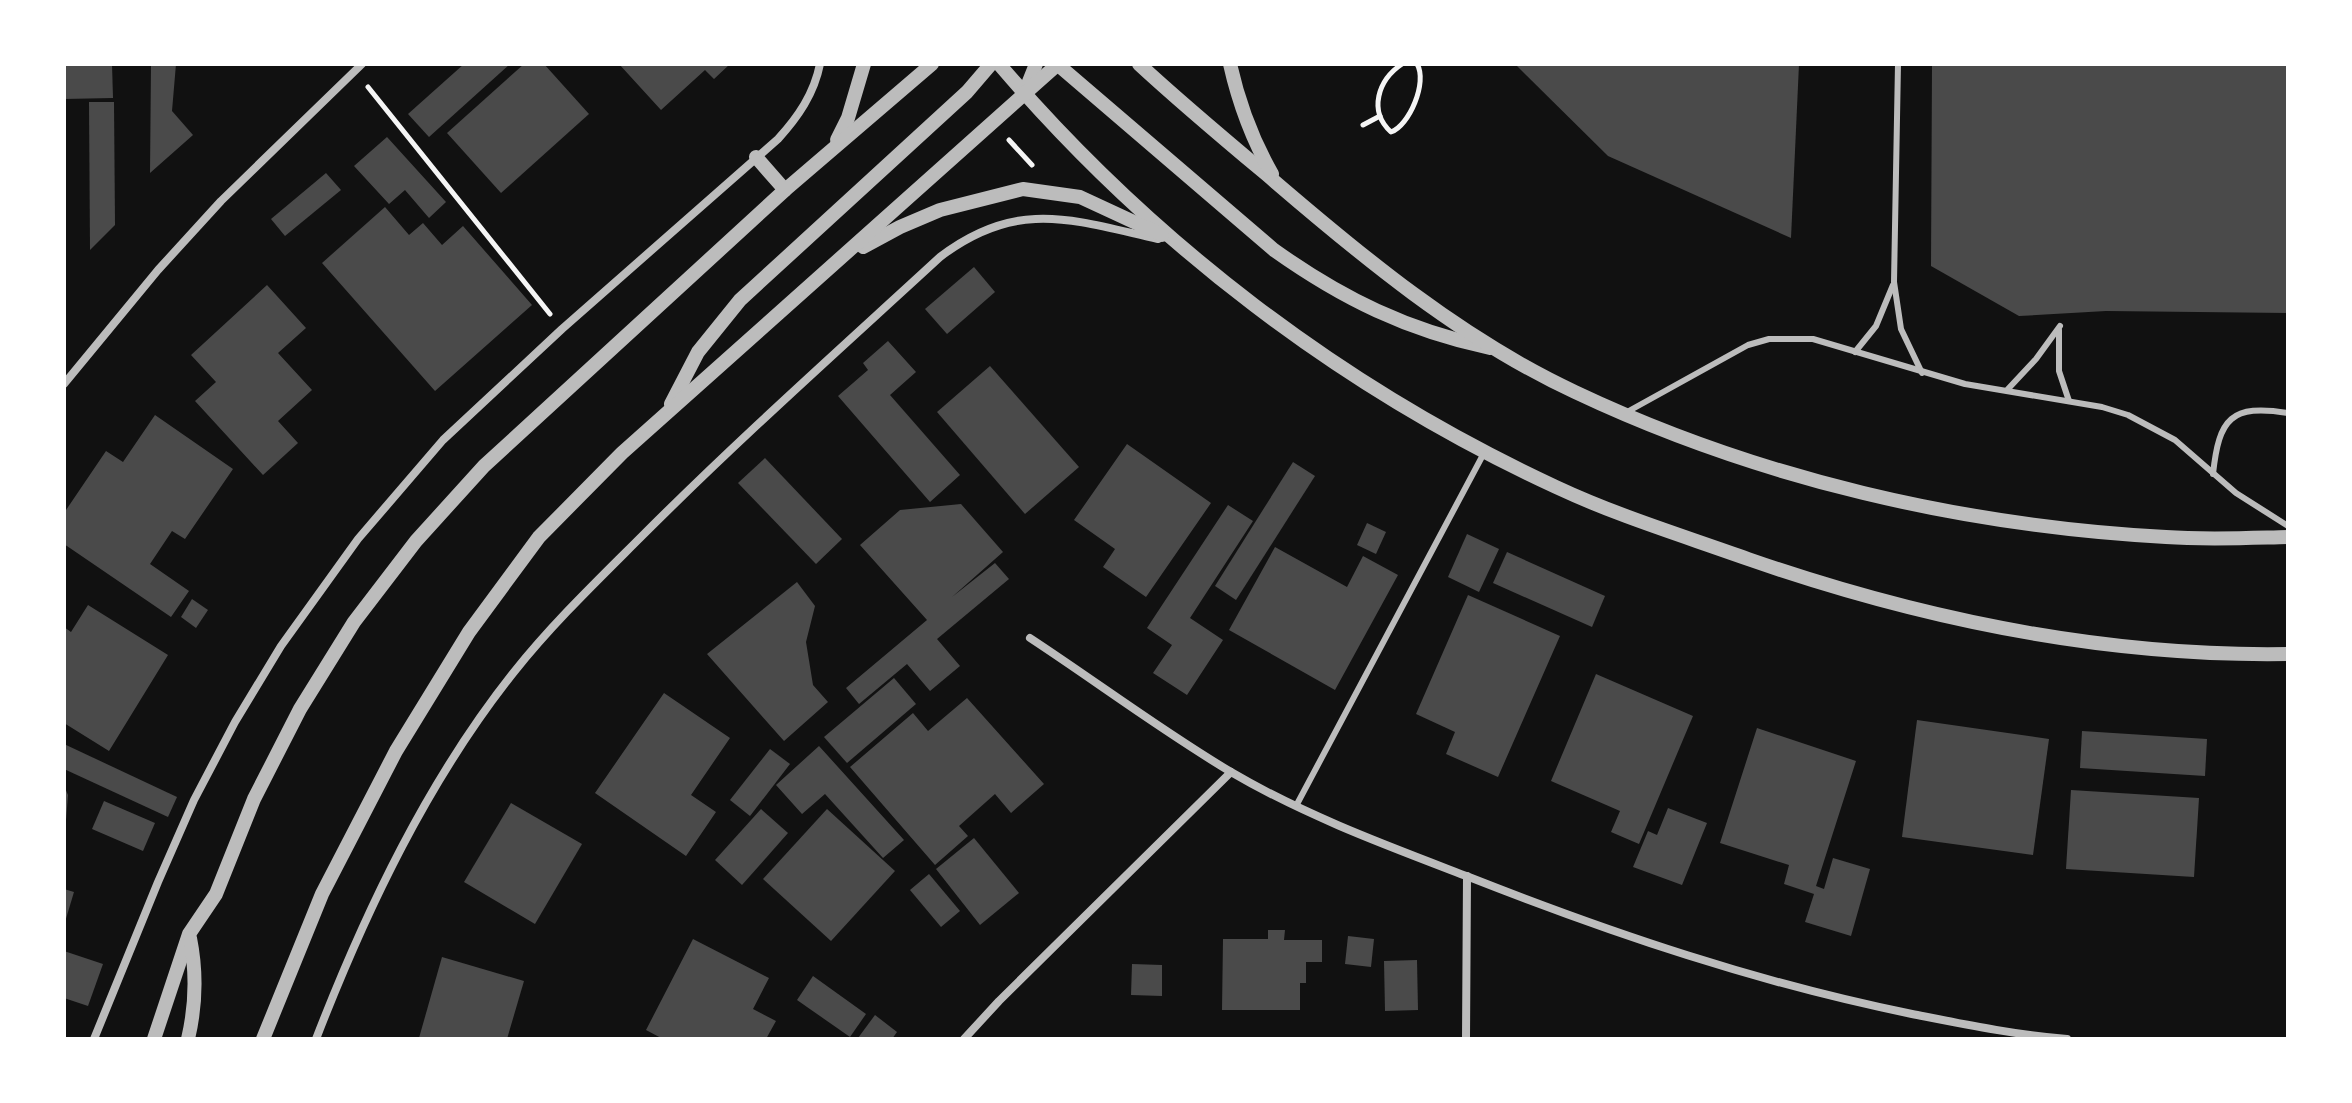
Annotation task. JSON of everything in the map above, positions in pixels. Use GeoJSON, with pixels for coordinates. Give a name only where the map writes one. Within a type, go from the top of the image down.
{"type":"FeatureCollection","features":[{"type":"Feature","properties":{"kind":"street"},"geometry":{"type":"LineString","coordinates":[[94,1039],[194,800],[235,722],[281,646],[342,560],[443,440],[562,329],[778,139],[796,119],[810,95],[820,64]]}},
{"type":"Feature","properties":{"kind":"street"},"geometry":{"type":"LineString","coordinates":[[834,148],[848,118],[864,64]]}},
{"type":"Feature","properties":{"kind":"street"},"geometry":{"type":"LineString","coordinates":[[154,1039],[189,934],[216,894],[254,799],[300,709],[354,622],[416,541],[484,466],[785,190],[932,64]]}},
{"type":"Feature","properties":{"kind":"street"},"geometry":{"type":"LineString","coordinates":[[668,411],[698,352],[740,300],[958,100],[991,64]]}},
{"type":"Feature","properties":{"kind":"street"},"geometry":{"type":"LineString","coordinates":[[999,64],[1069,143],[1178,244],[1250,303],[1325,358],[1403,408],[1484,453],[1560,489],[1823,585],[1932,614],[2042,635],[2153,648],[2288,654]]}},
{"type":"Feature","properties":{"kind":"street"},"geometry":{"type":"LineString","coordinates":[[1024,93],[1036,64]]}},
{"type":"Feature","properties":{"kind":"street"},"geometry":{"type":"LineString","coordinates":[[263,1039],[322,894],[357,821],[469,632],[539,537],[579,494],[668,411],[1058,64],[1274,250],[1312,277],[1352,300],[1399,321],[1448,338],[1499,349]]}},
{"type":"Feature","properties":{"kind":"street"},"geometry":{"type":"LineString","coordinates":[[1139,64],[1350,246],[1426,302],[1574,392],[1625,413],[1738,456],[1822,482],[1936,509],[2096,532],[2169,538],[2288,537]]}},
{"type":"Feature","properties":{"kind":"street"},"geometry":{"type":"LineString","coordinates":[[1230,64],[1240,107],[1257,148],[1279,185]]}},
{"type":"Feature","properties":{"kind":"street"},"geometry":{"type":"LineString","coordinates":[[64,384],[158,270],[211,212],[359,68]]}},
{"type":"Feature","properties":{"kind":"street"},"geometry":{"type":"LineString","coordinates":[[756,157],[785,190]]}},
{"type":"Feature","properties":{"kind":"street"},"geometry":{"type":"LineString","coordinates":[[827,272],[900,227],[940,210],[1023,189],[1080,197],[1178,244]]}},
{"type":"Feature","properties":{"kind":"street"},"geometry":{"type":"LineString","coordinates":[[316,1039],[341,975],[401,849],[473,730],[513,673],[543,638],[723,456],[940,257],[979,233],[1000,224],[1045,217],[1067,219],[1178,244]]}},
{"type":"Feature","properties":{"kind":"street"},"geometry":{"type":"LineString","coordinates":[[1030,638],[1231,772],[1380,844],[1562,914],[1757,978],[1927,1017],[2067,1039]]}},
{"type":"Feature","properties":{"kind":"street"},"geometry":{"type":"LineString","coordinates":[[964,1039],[1231,772]]}},
{"type":"Feature","properties":{"kind":"street"},"geometry":{"type":"LineString","coordinates":[[1466,1039],[1467,876]]}},
{"type":"Feature","properties":{"kind":"street"},"geometry":{"type":"LineString","coordinates":[[188,1039],[196,979],[189,934]]}},
{"type":"Feature","properties":{"kind":"lane"},"geometry":{"type":"LineString","coordinates":[[1898,64],[1894,282],[1901,329],[1922,373]]}},
{"type":"Feature","properties":{"kind":"lane"},"geometry":{"type":"LineString","coordinates":[[1855,352],[1876,326],[1894,282]]}},
{"type":"Feature","properties":{"kind":"lane"},"geometry":{"type":"LineString","coordinates":[[2008,389],[2036,359],[2060,326],[2057,340],[2059,371],[2069,401]]}},
{"type":"Feature","properties":{"kind":"lane"},"geometry":{"type":"LineString","coordinates":[[1625,413],[1728,355],[1769,339],[1813,339],[1965,384],[2102,407],[2152,426],[2175,440],[2248,502],[2288,526]]}},
{"type":"Feature","properties":{"kind":"lane"},"geometry":{"type":"LineString","coordinates":[[2213,474],[2220,433],[2235,416],[2257,409],[2288,413]]}},
{"type":"Feature","properties":{"kind":"lane"},"geometry":{"type":"LineString","coordinates":[[1296,806],[1484,453]]}},
{"type":"Feature","properties":{"kind":"path"},"geometry":{"type":"LineString","coordinates":[[1402,64],[1387,76],[1377,102],[1380,116],[1388,129],[1396,131],[1421,90],[1417,64]]}},
{"type":"Feature","properties":{"kind":"path"},"geometry":{"type":"LineString","coordinates":[[359,68],[562,329]]}},
{"type":"Feature","properties":{"kind":"path"},"geometry":{"type":"LineString","coordinates":[[1363,125],[1380,116]]}},
{"type":"Feature","properties":{"kind":"building"},"geometry":{"type":"Polygon","coordinates":[[[64,64],[112,64],[113,98],[64,99],[64,64]]]}},
{"type":"Feature","properties":{"kind":"building"},"geometry":{"type":"Polygon","coordinates":[[[151,64],[176,64],[172,111],[193,135],[150,173],[151,64]]]}},
{"type":"Feature","properties":{"kind":"building"},"geometry":{"type":"Polygon","coordinates":[[[464,64],[510,64],[429,137],[408,114],[464,64]]]}},
{"type":"Feature","properties":{"kind":"building"},"geometry":{"type":"Polygon","coordinates":[[[524,64],[544,64],[589,114],[501,193],[447,133],[524,64]]]}},
{"type":"Feature","properties":{"kind":"building"},"geometry":{"type":"Polygon","coordinates":[[[619,64],[730,64],[714,79],[705,70],[661,110],[619,64]]]}},
{"type":"Feature","properties":{"kind":"building"},"geometry":{"type":"Polygon","coordinates":[[[1515,64],[1799,64],[1791,238],[1608,156],[1515,64]]]}},
{"type":"Feature","properties":{"kind":"building"},"geometry":{"type":"Polygon","coordinates":[[[1932,64],[2288,64],[2288,313],[2106,311],[2019,316],[1931,266],[1932,64]]]}},
{"type":"Feature","properties":{"kind":"building"},"geometry":{"type":"Polygon","coordinates":[[[89,102],[114,102],[115,225],[90,250],[89,102]]]}},
{"type":"Feature","properties":{"kind":"building"},"geometry":{"type":"Polygon","coordinates":[[[387,137],[446,202],[429,218],[405,190],[389,204],[354,166],[387,137]]]}},
{"type":"Feature","properties":{"kind":"building"},"geometry":{"type":"Polygon","coordinates":[[[326,173],[341,190],[285,236],[271,219],[326,173]]]}},
{"type":"Feature","properties":{"kind":"building"},"geometry":{"type":"Polygon","coordinates":[[[385,207],[409,235],[423,223],[442,245],[463,226],[532,305],[435,391],[322,263],[385,207]]]}},
{"type":"Feature","properties":{"kind":"building"},"geometry":{"type":"Polygon","coordinates":[[[974,267],[995,292],[947,334],[925,309],[974,267]]]}},
{"type":"Feature","properties":{"kind":"building"},"geometry":{"type":"Polygon","coordinates":[[[267,285],[306,328],[278,353],[312,390],[278,421],[298,443],[263,475],[195,401],[216,382],[191,355],[267,285]]]}},
{"type":"Feature","properties":{"kind":"building"},"geometry":{"type":"Polygon","coordinates":[[[888,341],[916,372],[890,395],[960,475],[930,502],[838,396],[868,370],[863,363],[888,341]]]}},
{"type":"Feature","properties":{"kind":"building"},"geometry":{"type":"Polygon","coordinates":[[[990,366],[1079,467],[1025,514],[937,412],[990,366]]]}},
{"type":"Feature","properties":{"kind":"building"},"geometry":{"type":"Polygon","coordinates":[[[155,415],[233,469],[185,539],[172,531],[150,564],[189,591],[171,617],[64,544],[64,513],[106,451],[123,462],[155,415]]]}},
{"type":"Feature","properties":{"kind":"building"},"geometry":{"type":"Polygon","coordinates":[[[1127,444],[1211,503],[1146,597],[1103,567],[1115,549],[1074,520],[1127,444]]]}},
{"type":"Feature","properties":{"kind":"building"},"geometry":{"type":"Polygon","coordinates":[[[765,458],[842,539],[816,564],[738,483],[765,458]]]}},
{"type":"Feature","properties":{"kind":"building"},"geometry":{"type":"Polygon","coordinates":[[[1293,462],[1315,476],[1236,600],[1215,586],[1293,462]]]}},
{"type":"Feature","properties":{"kind":"building"},"geometry":{"type":"Polygon","coordinates":[[[961,504],[1003,552],[952,597],[995,563],[1009,579],[937,639],[960,666],[930,691],[907,664],[859,704],[846,688],[927,620],[860,545],[900,510],[961,504]]]}},
{"type":"Feature","properties":{"kind":"building"},"geometry":{"type":"Polygon","coordinates":[[[1228,505],[1253,521],[1190,618],[1223,640],[1187,695],[1153,673],[1172,645],[1147,628],[1228,505]]]}},
{"type":"Feature","properties":{"kind":"building"},"geometry":{"type":"Polygon","coordinates":[[[1367,523],[1386,532],[1376,554],[1357,545],[1367,523]]]}},
{"type":"Feature","properties":{"kind":"building"},"geometry":{"type":"Polygon","coordinates":[[[1467,534],[1499,549],[1479,592],[1448,577],[1467,534]]]}},
{"type":"Feature","properties":{"kind":"building"},"geometry":{"type":"Polygon","coordinates":[[[1275,547],[1347,587],[1363,556],[1398,575],[1335,690],[1229,630],[1275,547]]]}},
{"type":"Feature","properties":{"kind":"building"},"geometry":{"type":"Polygon","coordinates":[[[1507,552],[1605,596],[1592,627],[1493,583],[1507,552]]]}},
{"type":"Feature","properties":{"kind":"building"},"geometry":{"type":"Polygon","coordinates":[[[797,582],[815,606],[806,642],[813,685],[828,702],[784,741],[707,654],[797,582]]]}},
{"type":"Feature","properties":{"kind":"building"},"geometry":{"type":"Polygon","coordinates":[[[1468,595],[1560,636],[1498,777],[1446,754],[1455,732],[1416,714],[1468,595]]]}},
{"type":"Feature","properties":{"kind":"building"},"geometry":{"type":"Polygon","coordinates":[[[192,599],[208,610],[196,628],[181,617],[192,599]]]}},
{"type":"Feature","properties":{"kind":"building"},"geometry":{"type":"Polygon","coordinates":[[[88,605],[168,655],[109,751],[64,723],[64,627],[71,632],[88,605]]]}},
{"type":"Feature","properties":{"kind":"building"},"geometry":{"type":"Polygon","coordinates":[[[1596,674],[1693,716],[1639,844],[1611,832],[1620,811],[1551,781],[1596,674]]]}},
{"type":"Feature","properties":{"kind":"building"},"geometry":{"type":"Polygon","coordinates":[[[894,678],[916,704],[847,763],[824,737],[894,678]]]}},
{"type":"Feature","properties":{"kind":"building"},"geometry":{"type":"Polygon","coordinates":[[[664,693],[730,738],[691,795],[716,812],[686,856],[595,793],[664,693]]]}},
{"type":"Feature","properties":{"kind":"building"},"geometry":{"type":"Polygon","coordinates":[[[967,698],[1044,784],[1011,813],[995,794],[959,826],[968,836],[935,865],[850,767],[913,713],[928,731],[967,698]]]}},
{"type":"Feature","properties":{"kind":"building"},"geometry":{"type":"Polygon","coordinates":[[[1917,720],[2049,739],[2033,855],[1902,837],[1917,720]]]}},
{"type":"Feature","properties":{"kind":"building"},"geometry":{"type":"Polygon","coordinates":[[[1757,728],[1856,761],[1816,886],[1824,889],[1833,858],[1870,869],[1851,936],[1805,922],[1814,894],[1784,884],[1789,865],[1720,843],[1757,728]]]}},
{"type":"Feature","properties":{"kind":"building"},"geometry":{"type":"Polygon","coordinates":[[[2082,731],[2207,739],[2205,776],[2080,768],[2082,731]]]}},
{"type":"Feature","properties":{"kind":"building"},"geometry":{"type":"Polygon","coordinates":[[[64,744],[177,797],[168,817],[64,769],[64,744]]]}},
{"type":"Feature","properties":{"kind":"building"},"geometry":{"type":"Polygon","coordinates":[[[819,746],[904,840],[883,858],[825,794],[802,814],[776,785],[819,746]]]}},
{"type":"Feature","properties":{"kind":"building"},"geometry":{"type":"Polygon","coordinates":[[[770,749],[790,764],[750,816],[730,800],[770,749]]]}},
{"type":"Feature","properties":{"kind":"building"},"geometry":{"type":"Polygon","coordinates":[[[64,786],[68,795],[66,820],[64,820],[64,786]]]}},
{"type":"Feature","properties":{"kind":"building"},"geometry":{"type":"Polygon","coordinates":[[[2071,790],[2199,798],[2194,877],[2066,869],[2071,790]]]}},
{"type":"Feature","properties":{"kind":"building"},"geometry":{"type":"Polygon","coordinates":[[[104,801],[155,823],[143,851],[92,829],[104,801]]]}},
{"type":"Feature","properties":{"kind":"building"},"geometry":{"type":"Polygon","coordinates":[[[511,803],[582,844],[535,924],[464,882],[511,803]]]}},
{"type":"Feature","properties":{"kind":"building"},"geometry":{"type":"Polygon","coordinates":[[[1668,808],[1707,823],[1682,885],[1633,867],[1648,831],[1657,835],[1668,808]]]}},
{"type":"Feature","properties":{"kind":"building"},"geometry":{"type":"Polygon","coordinates":[[[761,809],[788,833],[742,885],[715,860],[761,809]]]}},
{"type":"Feature","properties":{"kind":"building"},"geometry":{"type":"Polygon","coordinates":[[[827,809],[895,871],[831,941],[763,879],[827,809]]]}},
{"type":"Feature","properties":{"kind":"building"},"geometry":{"type":"Polygon","coordinates":[[[974,838],[1019,893],[980,925],[936,869],[974,838]]]}},
{"type":"Feature","properties":{"kind":"building"},"geometry":{"type":"Polygon","coordinates":[[[929,874],[960,911],[941,927],[910,890],[929,874]]]}},
{"type":"Feature","properties":{"kind":"building"},"geometry":{"type":"Polygon","coordinates":[[[64,889],[74,892],[65,922],[64,922],[64,889]]]}},
{"type":"Feature","properties":{"kind":"building"},"geometry":{"type":"Polygon","coordinates":[[[1268,930],[1285,930],[1284,940],[1322,940],[1322,962],[1306,962],[1306,983],[1300,983],[1300,1010],[1222,1010],[1223,939],[1268,939],[1268,930]]]}},
{"type":"Feature","properties":{"kind":"building"},"geometry":{"type":"Polygon","coordinates":[[[1348,936],[1374,939],[1371,967],[1345,964],[1348,936]]]}},
{"type":"Feature","properties":{"kind":"building"},"geometry":{"type":"Polygon","coordinates":[[[693,939],[769,978],[753,1009],[776,1021],[766,1039],[663,1039],[646,1030],[693,939]]]}},
{"type":"Feature","properties":{"kind":"building"},"geometry":{"type":"Polygon","coordinates":[[[64,951],[103,964],[88,1006],[64,998],[64,951]]]}},
{"type":"Feature","properties":{"kind":"building"},"geometry":{"type":"Polygon","coordinates":[[[442,957],[524,981],[507,1039],[419,1038],[442,957]]]}},
{"type":"Feature","properties":{"kind":"building"},"geometry":{"type":"Polygon","coordinates":[[[1417,960],[1418,1010],[1385,1011],[1384,961],[1417,960]]]}},
{"type":"Feature","properties":{"kind":"building"},"geometry":{"type":"Polygon","coordinates":[[[1132,964],[1162,965],[1162,996],[1131,995],[1132,964]]]}},
{"type":"Feature","properties":{"kind":"building"},"geometry":{"type":"Polygon","coordinates":[[[813,976],[866,1014],[850,1037],[797,1000],[813,976]]]}},
{"type":"Feature","properties":{"kind":"building"},"geometry":{"type":"Polygon","coordinates":[[[875,1015],[897,1032],[892,1039],[858,1038],[875,1015]]]}}]}
